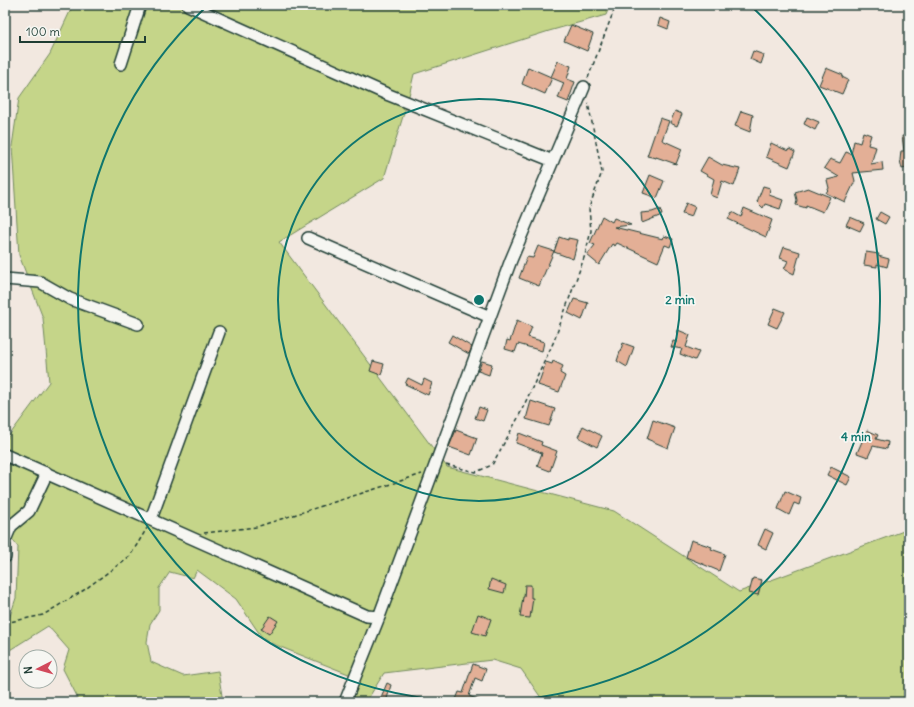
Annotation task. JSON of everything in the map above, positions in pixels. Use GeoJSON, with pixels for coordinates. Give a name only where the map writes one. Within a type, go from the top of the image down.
{"type":"FeatureCollection","features":[{"type":"Feature","properties":{"kind":"street"},"geometry":{"type":"LineString","coordinates":[[121,64],[140,5]]}},
{"type":"Feature","properties":{"kind":"street"},"geometry":{"type":"LineString","coordinates":[[188,5],[389,96],[553,161]]}},
{"type":"Feature","properties":{"kind":"street"},"geometry":{"type":"LineString","coordinates":[[345,702],[379,617],[511,260],[584,87]]}},
{"type":"Feature","properties":{"kind":"street"},"geometry":{"type":"LineString","coordinates":[[308,238],[490,317]]}},
{"type":"Feature","properties":{"kind":"street"},"geometry":{"type":"LineString","coordinates":[[5,279],[40,282],[70,299],[138,324]]}},
{"type":"Feature","properties":{"kind":"street"},"geometry":{"type":"LineString","coordinates":[[151,519],[219,332]]}},
{"type":"Feature","properties":{"kind":"street"},"geometry":{"type":"LineString","coordinates":[[5,455],[367,616],[379,617]]}},
{"type":"Feature","properties":{"kind":"street"},"geometry":{"type":"LineString","coordinates":[[5,540],[11,526],[29,511],[47,473]]}},
{"type":"Feature","properties":{"kind":"street"},"geometry":{"type":"LineString","coordinates":[[5,545],[5,557]]}},
{"type":"Feature","properties":{"kind":"path"},"geometry":{"type":"LineString","coordinates":[[5,623],[43,615],[84,590],[130,556],[151,519]]}},
{"type":"Feature","properties":{"kind":"green space"},"geometry":{"type":"Polygon","coordinates":[[[73,5],[610,5],[606,15],[549,31],[414,74],[408,100],[384,178],[279,242],[447,467],[614,511],[739,592],[909,529],[909,702],[544,702],[521,669],[492,660],[384,673],[366,702],[349,702],[351,675],[273,644],[261,636],[236,599],[197,570],[193,578],[170,572],[159,588],[159,610],[150,624],[147,642],[151,662],[183,676],[218,671],[223,702],[80,702],[63,669],[69,650],[48,626],[5,653],[5,631],[16,598],[18,547],[5,530],[5,441],[49,382],[43,318],[19,255],[12,146],[19,98],[50,54],[73,5]]]}},
{"type":"Feature","properties":{"kind":"building"},"geometry":{"type":"Polygon","coordinates":[[[660,18],[670,22],[668,29],[658,25],[660,18]]]}},
{"type":"Feature","properties":{"kind":"building"},"geometry":{"type":"Polygon","coordinates":[[[571,25],[593,34],[587,51],[564,41],[571,25]]]}},
{"type":"Feature","properties":{"kind":"building"},"geometry":{"type":"Polygon","coordinates":[[[753,51],[764,55],[761,64],[750,59],[753,51]]]}},
{"type":"Feature","properties":{"kind":"building"},"geometry":{"type":"Polygon","coordinates":[[[558,61],[571,66],[567,79],[575,82],[568,102],[558,98],[564,83],[552,78],[545,94],[522,84],[528,67],[551,77],[558,61]]]}},
{"type":"Feature","properties":{"kind":"building"},"geometry":{"type":"Polygon","coordinates":[[[826,68],[843,75],[842,77],[848,80],[842,94],[819,85],[826,68]]]}},
{"type":"Feature","properties":{"kind":"building"},"geometry":{"type":"Polygon","coordinates":[[[675,111],[682,114],[677,126],[670,123],[675,111]]]}},
{"type":"Feature","properties":{"kind":"building"},"geometry":{"type":"Polygon","coordinates":[[[741,111],[753,115],[750,132],[735,126],[741,111]]]}},
{"type":"Feature","properties":{"kind":"building"},"geometry":{"type":"Polygon","coordinates":[[[807,117],[819,122],[815,130],[804,124],[807,117]]]}},
{"type":"Feature","properties":{"kind":"building"},"geometry":{"type":"Polygon","coordinates":[[[660,118],[669,121],[662,140],[682,149],[676,164],[656,157],[647,156],[660,118]]]}},
{"type":"Feature","properties":{"kind":"building"},"geometry":{"type":"Polygon","coordinates":[[[863,132],[871,135],[868,145],[876,147],[871,164],[882,162],[883,170],[853,173],[855,181],[845,202],[826,193],[829,188],[827,180],[839,177],[824,168],[830,159],[840,163],[846,152],[851,154],[854,141],[860,143],[863,132]]]}},
{"type":"Feature","properties":{"kind":"building"},"geometry":{"type":"Polygon","coordinates":[[[902,136],[909,136],[909,167],[902,169],[900,160],[901,151],[904,151],[902,136]]]}},
{"type":"Feature","properties":{"kind":"building"},"geometry":{"type":"Polygon","coordinates":[[[771,143],[788,151],[789,149],[795,152],[789,167],[766,157],[771,143]]]}},
{"type":"Feature","properties":{"kind":"building"},"geometry":{"type":"Polygon","coordinates":[[[708,157],[722,165],[740,169],[734,186],[722,181],[717,198],[710,195],[714,179],[700,171],[708,157]]]}},
{"type":"Feature","properties":{"kind":"building"},"geometry":{"type":"Polygon","coordinates":[[[650,175],[664,181],[657,198],[643,193],[650,175]]]}},
{"type":"Feature","properties":{"kind":"building"},"geometry":{"type":"Polygon","coordinates":[[[763,186],[770,188],[769,195],[783,200],[780,209],[765,204],[763,208],[757,202],[763,186]]]}},
{"type":"Feature","properties":{"kind":"building"},"geometry":{"type":"Polygon","coordinates":[[[808,188],[830,197],[823,212],[806,205],[806,208],[796,205],[797,200],[795,192],[808,188]]]}},
{"type":"Feature","properties":{"kind":"building"},"geometry":{"type":"Polygon","coordinates":[[[686,203],[695,207],[691,217],[682,214],[686,203]]]}},
{"type":"Feature","properties":{"kind":"building"},"geometry":{"type":"Polygon","coordinates":[[[744,208],[772,220],[766,237],[728,219],[732,212],[741,217],[744,208]]]}},
{"type":"Feature","properties":{"kind":"building"},"geometry":{"type":"Polygon","coordinates":[[[660,209],[662,215],[642,223],[641,213],[652,212],[660,209]]]}},
{"type":"Feature","properties":{"kind":"building"},"geometry":{"type":"Polygon","coordinates":[[[880,212],[889,217],[885,224],[876,219],[880,212]]]}},
{"type":"Feature","properties":{"kind":"building"},"geometry":{"type":"Polygon","coordinates":[[[602,216],[612,222],[614,218],[631,225],[614,227],[663,239],[664,236],[673,239],[670,247],[665,245],[658,262],[617,243],[615,246],[612,244],[599,265],[587,255],[595,245],[590,243],[602,216]]]}},
{"type":"Feature","properties":{"kind":"building"},"geometry":{"type":"Polygon","coordinates":[[[850,217],[864,223],[860,231],[846,225],[850,217]]]}},
{"type":"Feature","properties":{"kind":"building"},"geometry":{"type":"Polygon","coordinates":[[[559,237],[568,240],[568,238],[578,240],[573,259],[554,252],[559,237]]]}},
{"type":"Feature","properties":{"kind":"building"},"geometry":{"type":"Polygon","coordinates":[[[538,246],[554,251],[539,286],[519,278],[527,257],[533,258],[538,246]]]}},
{"type":"Feature","properties":{"kind":"building"},"geometry":{"type":"Polygon","coordinates":[[[784,247],[800,252],[794,274],[784,269],[788,261],[780,258],[784,247]]]}},
{"type":"Feature","properties":{"kind":"building"},"geometry":{"type":"Polygon","coordinates":[[[866,252],[879,254],[878,256],[889,259],[887,267],[877,264],[877,267],[864,265],[866,252]]]}},
{"type":"Feature","properties":{"kind":"building"},"geometry":{"type":"Polygon","coordinates":[[[574,299],[588,303],[582,320],[568,313],[574,299]]]}},
{"type":"Feature","properties":{"kind":"building"},"geometry":{"type":"Polygon","coordinates":[[[775,308],[785,312],[777,328],[768,324],[775,308]]]}},
{"type":"Feature","properties":{"kind":"building"},"geometry":{"type":"Polygon","coordinates":[[[517,320],[532,327],[528,337],[544,342],[542,351],[518,344],[515,352],[505,349],[507,340],[510,341],[517,320]]]}},
{"type":"Feature","properties":{"kind":"building"},"geometry":{"type":"Polygon","coordinates":[[[678,330],[690,335],[686,347],[699,352],[695,360],[680,354],[682,349],[671,347],[673,341],[677,342],[678,330]]]}},
{"type":"Feature","properties":{"kind":"building"},"geometry":{"type":"Polygon","coordinates":[[[452,335],[472,347],[469,354],[448,342],[452,335]]]}},
{"type":"Feature","properties":{"kind":"building"},"geometry":{"type":"Polygon","coordinates":[[[623,343],[634,347],[627,367],[617,361],[623,343]]]}},
{"type":"Feature","properties":{"kind":"building"},"geometry":{"type":"Polygon","coordinates":[[[373,361],[384,364],[381,375],[370,371],[373,361]]]}},
{"type":"Feature","properties":{"kind":"building"},"geometry":{"type":"Polygon","coordinates":[[[482,361],[492,364],[489,375],[478,371],[482,361]]]}},
{"type":"Feature","properties":{"kind":"building"},"geometry":{"type":"Polygon","coordinates":[[[553,361],[563,366],[560,373],[565,376],[559,392],[538,385],[546,362],[552,364],[553,361]]]}},
{"type":"Feature","properties":{"kind":"building"},"geometry":{"type":"Polygon","coordinates":[[[408,378],[422,385],[424,379],[432,383],[428,395],[405,384],[408,378]]]}},
{"type":"Feature","properties":{"kind":"building"},"geometry":{"type":"Polygon","coordinates":[[[531,401],[555,409],[549,426],[526,419],[531,401]]]}},
{"type":"Feature","properties":{"kind":"building"},"geometry":{"type":"Polygon","coordinates":[[[479,407],[487,410],[483,421],[475,418],[479,407]]]}},
{"type":"Feature","properties":{"kind":"building"},"geometry":{"type":"Polygon","coordinates":[[[653,420],[675,428],[668,448],[647,439],[653,420]]]}},
{"type":"Feature","properties":{"kind":"building"},"geometry":{"type":"Polygon","coordinates":[[[583,426],[602,436],[597,447],[578,437],[583,426]]]}},
{"type":"Feature","properties":{"kind":"building"},"geometry":{"type":"Polygon","coordinates":[[[456,430],[477,438],[471,455],[449,447],[456,430]]]}},
{"type":"Feature","properties":{"kind":"building"},"geometry":{"type":"Polygon","coordinates":[[[867,430],[878,435],[876,439],[888,442],[887,449],[873,446],[868,457],[857,453],[867,430]]]}},
{"type":"Feature","properties":{"kind":"building"},"geometry":{"type":"Polygon","coordinates":[[[519,433],[542,442],[541,445],[557,451],[550,471],[537,466],[542,453],[516,443],[519,433]]]}},
{"type":"Feature","properties":{"kind":"building"},"geometry":{"type":"Polygon","coordinates":[[[831,467],[851,477],[847,485],[827,475],[831,467]]]}},
{"type":"Feature","properties":{"kind":"building"},"geometry":{"type":"Polygon","coordinates":[[[785,491],[801,498],[799,505],[794,503],[789,515],[778,509],[785,491]]]}},
{"type":"Feature","properties":{"kind":"building"},"geometry":{"type":"Polygon","coordinates":[[[765,529],[773,533],[766,549],[758,545],[765,529]]]}},
{"type":"Feature","properties":{"kind":"building"},"geometry":{"type":"Polygon","coordinates":[[[691,540],[712,547],[711,549],[725,554],[719,571],[686,557],[691,540]]]}},
{"type":"Feature","properties":{"kind":"building"},"geometry":{"type":"Polygon","coordinates":[[[753,578],[762,580],[758,595],[749,593],[753,578]]]}},
{"type":"Feature","properties":{"kind":"building"},"geometry":{"type":"Polygon","coordinates":[[[491,579],[506,585],[504,593],[489,589],[491,579]]]}},
{"type":"Feature","properties":{"kind":"building"},"geometry":{"type":"Polygon","coordinates":[[[525,585],[531,585],[531,598],[533,598],[530,618],[520,617],[525,585]]]}},
{"type":"Feature","properties":{"kind":"building"},"geometry":{"type":"Polygon","coordinates":[[[478,614],[491,619],[485,636],[472,632],[478,614]]]}},
{"type":"Feature","properties":{"kind":"building"},"geometry":{"type":"Polygon","coordinates":[[[270,616],[278,621],[269,634],[261,629],[270,616]]]}},
{"type":"Feature","properties":{"kind":"building"},"geometry":{"type":"Polygon","coordinates":[[[473,664],[486,669],[482,681],[475,678],[469,696],[484,702],[455,702],[459,692],[463,693],[473,664]]]}},
{"type":"Feature","properties":{"kind":"building"},"geometry":{"type":"Polygon","coordinates":[[[387,683],[391,685],[386,702],[379,702],[387,683]]]}}]}
